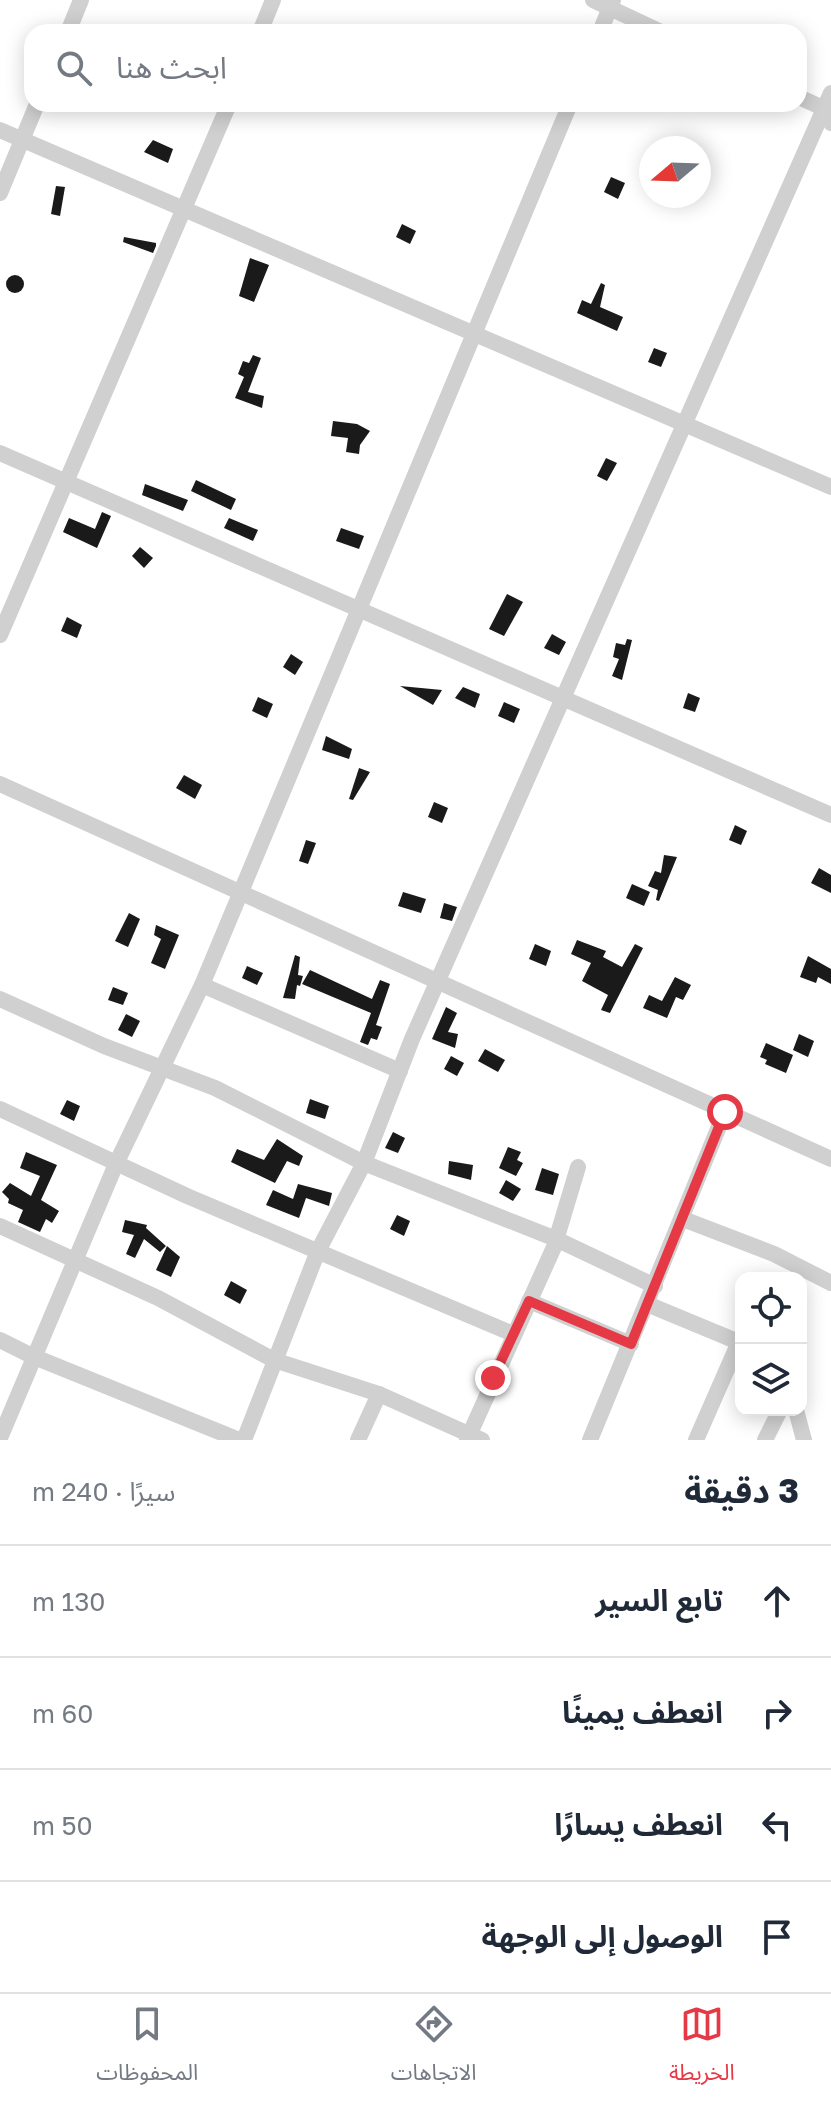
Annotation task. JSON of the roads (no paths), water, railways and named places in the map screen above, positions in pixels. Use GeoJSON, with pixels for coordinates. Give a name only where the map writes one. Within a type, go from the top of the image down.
{"type":"FeatureCollection","features":[{"type":"Feature","properties":{"kind":"street"},"geometry":{"type":"LineString","coordinates":[[71,24],[81,0]]}},
{"type":"Feature","properties":{"kind":"street"},"geometry":{"type":"LineString","coordinates":[[263,24],[273,0]]}},
{"type":"Feature","properties":{"kind":"street"},"geometry":{"type":"LineString","coordinates":[[593,0],[611,4],[647,24]]}},
{"type":"Feature","properties":{"kind":"street"},"geometry":{"type":"LineString","coordinates":[[603,24],[611,4]]}},
{"type":"Feature","properties":{"kind":"street"},"geometry":{"type":"LineString","coordinates":[[0,1340],[32,1356],[242,1440],[318,1251],[364,1163],[438,981],[685,424],[828,116],[831,93]]}},
{"type":"Feature","properties":{"kind":"street"},"geometry":{"type":"LineString","coordinates":[[807,102],[828,116]]}},
{"type":"Feature","properties":{"kind":"street"},"geometry":{"type":"LineString","coordinates":[[0,193],[34,112]]}},
{"type":"Feature","properties":{"kind":"street"},"geometry":{"type":"LineString","coordinates":[[0,635],[226,112]]}},
{"type":"Feature","properties":{"kind":"street"},"geometry":{"type":"LineString","coordinates":[[0,1438],[32,1356],[116,1164],[202,985],[567,112]]}},
{"type":"Feature","properties":{"kind":"street"},"geometry":{"type":"LineString","coordinates":[[0,130],[831,487]]}},
{"type":"Feature","properties":{"kind":"street"},"geometry":{"type":"LineString","coordinates":[[0,453],[831,815]]}},
{"type":"Feature","properties":{"kind":"street"},"geometry":{"type":"LineString","coordinates":[[0,784],[831,1159]]}},
{"type":"Feature","properties":{"kind":"street"},"geometry":{"type":"LineString","coordinates":[[202,985],[400,1071]]}},
{"type":"Feature","properties":{"kind":"street"},"geometry":{"type":"LineString","coordinates":[[0,999],[215,1088],[364,1163],[556,1239],[655,1286]]}},
{"type":"Feature","properties":{"kind":"street"},"geometry":{"type":"LineString","coordinates":[[0,1109],[116,1164],[513,1334]]}},
{"type":"Feature","properties":{"kind":"street"},"geometry":{"type":"LineString","coordinates":[[590,1440],[725,1112]]}},
{"type":"Feature","properties":{"kind":"street"},"geometry":{"type":"LineString","coordinates":[[0,1226],[158,1298],[274,1360],[379,1394],[473,1438],[513,1334],[556,1239],[578,1167]]}},
{"type":"Feature","properties":{"kind":"street"},"geometry":{"type":"LineString","coordinates":[[683,1219],[774,1254],[831,1283]]}},
{"type":"Feature","properties":{"kind":"street"},"geometry":{"type":"LineString","coordinates":[[529,1301],[631,1344]]}},
{"type":"Feature","properties":{"kind":"street"},"geometry":{"type":"LineString","coordinates":[[647,1304],[735,1341]]}},
{"type":"Feature","properties":{"kind":"street"},"geometry":{"type":"LineString","coordinates":[[696,1440],[740,1344]]}},
{"type":"Feature","properties":{"kind":"street"},"geometry":{"type":"LineString","coordinates":[[358,1440],[379,1394]]}},
{"type":"Feature","properties":{"kind":"street"},"geometry":{"type":"LineString","coordinates":[[765,1440],[777,1416]]}},
{"type":"Feature","properties":{"kind":"street"},"geometry":{"type":"LineString","coordinates":[[798,1416],[804,1440]]}}]}
